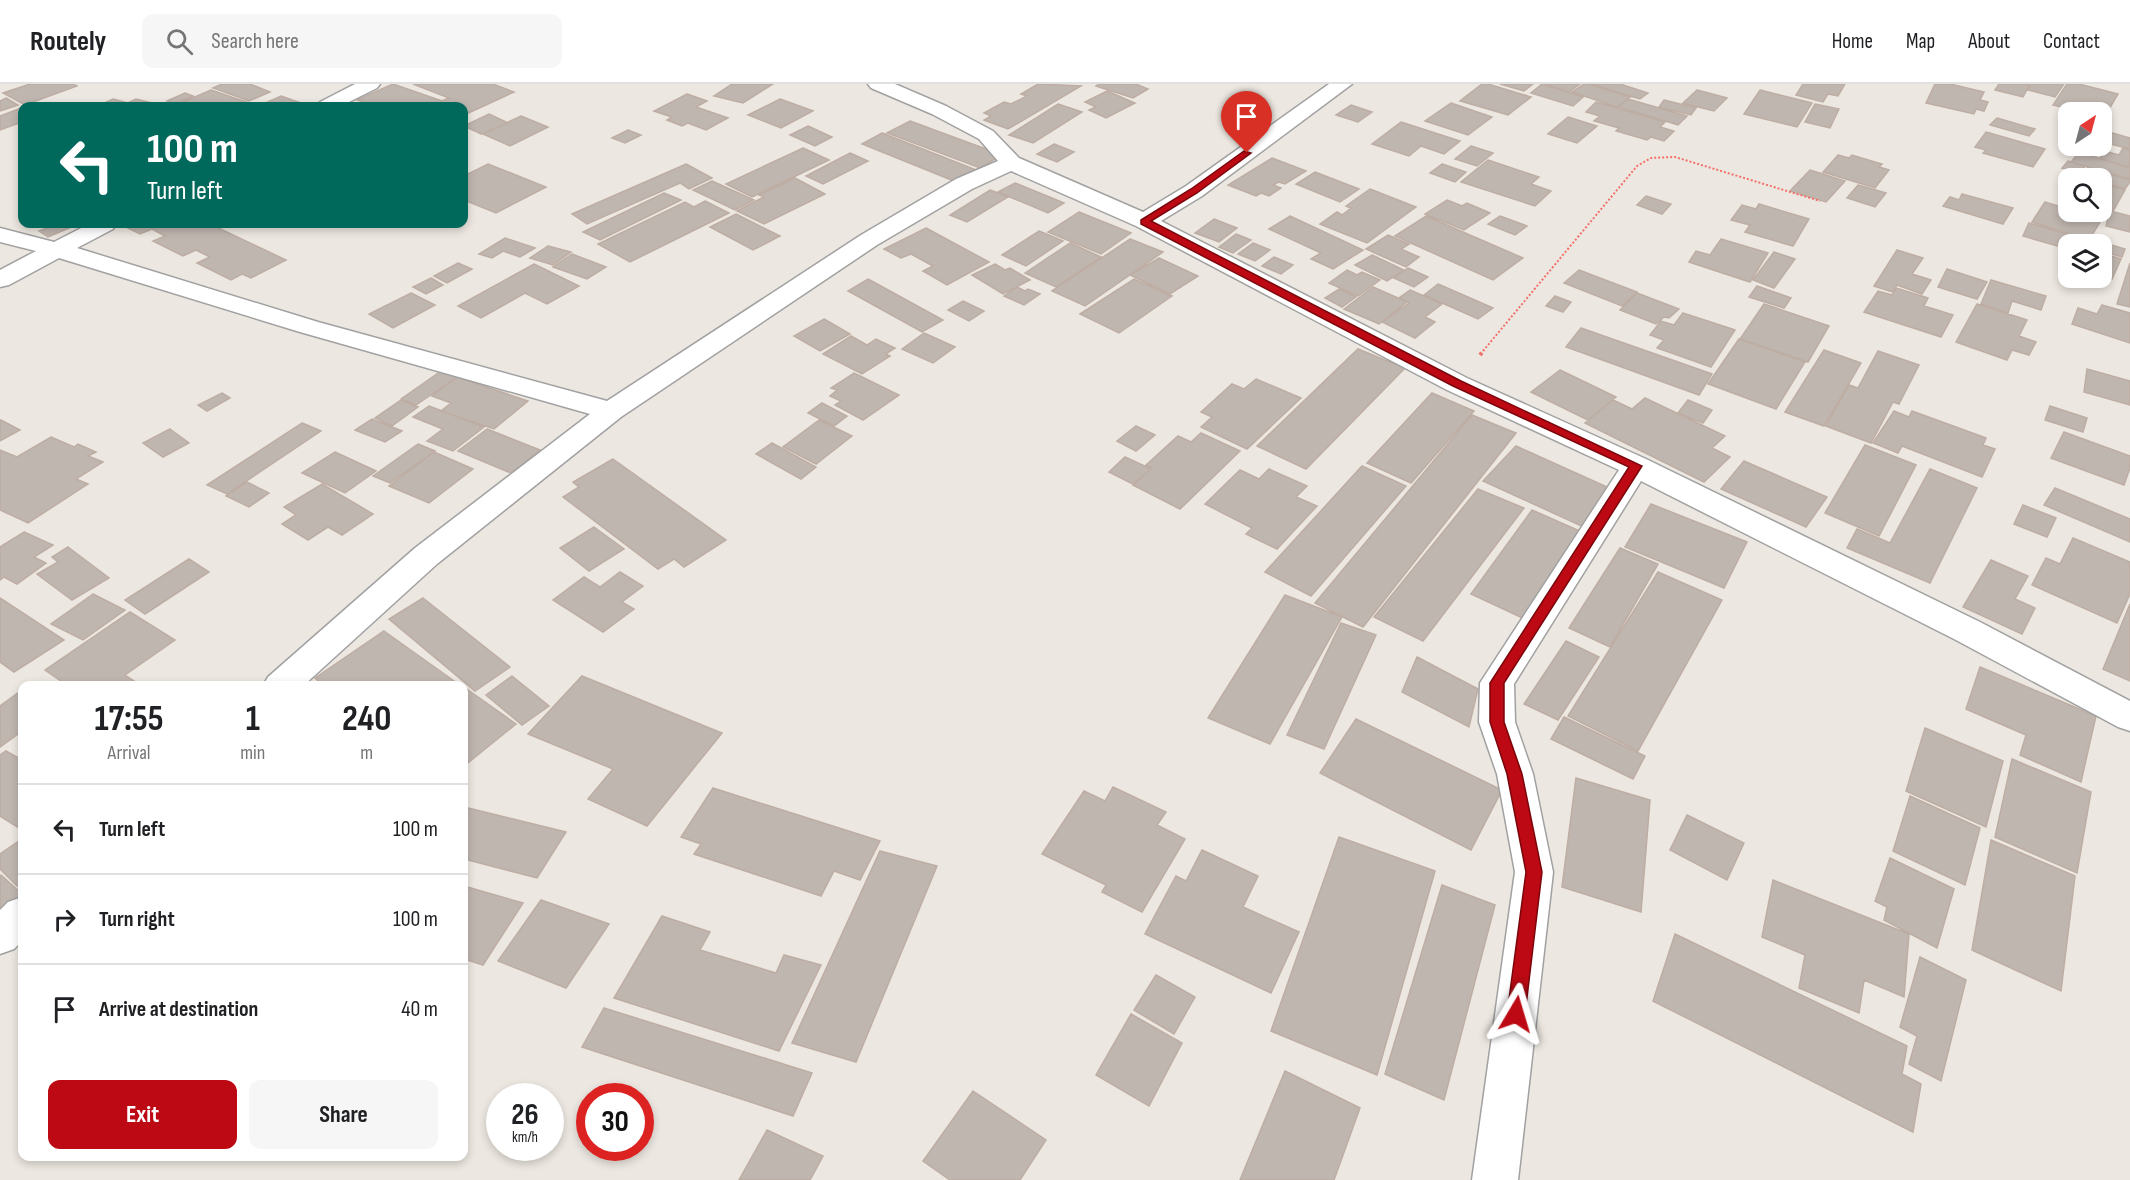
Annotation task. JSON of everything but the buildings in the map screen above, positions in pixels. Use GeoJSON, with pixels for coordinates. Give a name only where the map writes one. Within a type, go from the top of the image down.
{"type":"FeatureCollection","features":[{"type":"Feature","properties":{"kind":"street"},"geometry":{"type":"LineString","coordinates":[[335,102],[370,84]]}},
{"type":"Feature","properties":{"kind":"street"},"geometry":{"type":"LineString","coordinates":[[878,84],[939,110],[986,135],[1011,163],[1144,222],[1457,384],[1636,466],[1968,631],[2130,717]]}},
{"type":"Feature","properties":{"kind":"street"},"geometry":{"type":"LineString","coordinates":[[1144,222],[1194,191],[1342,84]]}},
{"type":"Feature","properties":{"kind":"street"},"geometry":{"type":"LineString","coordinates":[[286,681],[426,556],[611,411],[869,240],[964,184],[1011,163]]}},
{"type":"Feature","properties":{"kind":"street"},"geometry":{"type":"LineString","coordinates":[[0,280],[97,228]]}},
{"type":"Feature","properties":{"kind":"street"},"geometry":{"type":"LineString","coordinates":[[0,235],[55,249],[309,327],[611,411]]}},
{"type":"Feature","properties":{"kind":"street"},"geometry":{"type":"LineString","coordinates":[[1495,1180],[1534,872],[1515,774],[1497,722],[1497,683],[1636,466]]}},
{"type":"Feature","properties":{"kind":"street"},"geometry":{"type":"LineString","coordinates":[[0,936],[18,919]]}},
{"type":"Feature","properties":{"kind":"path"},"geometry":{"type":"LineString","coordinates":[[1457,384],[1637,166],[1651,158],[1675,157],[1820,201]]}},
{"type":"Feature","properties":{"kind":"route"},"geometry":{"type":"LineString","coordinates":[[1247,153],[1194,191],[1144,222],[1457,384],[1636,466],[1497,683],[1497,722],[1515,774],[1534,872],[1516,1014]]}}]}
